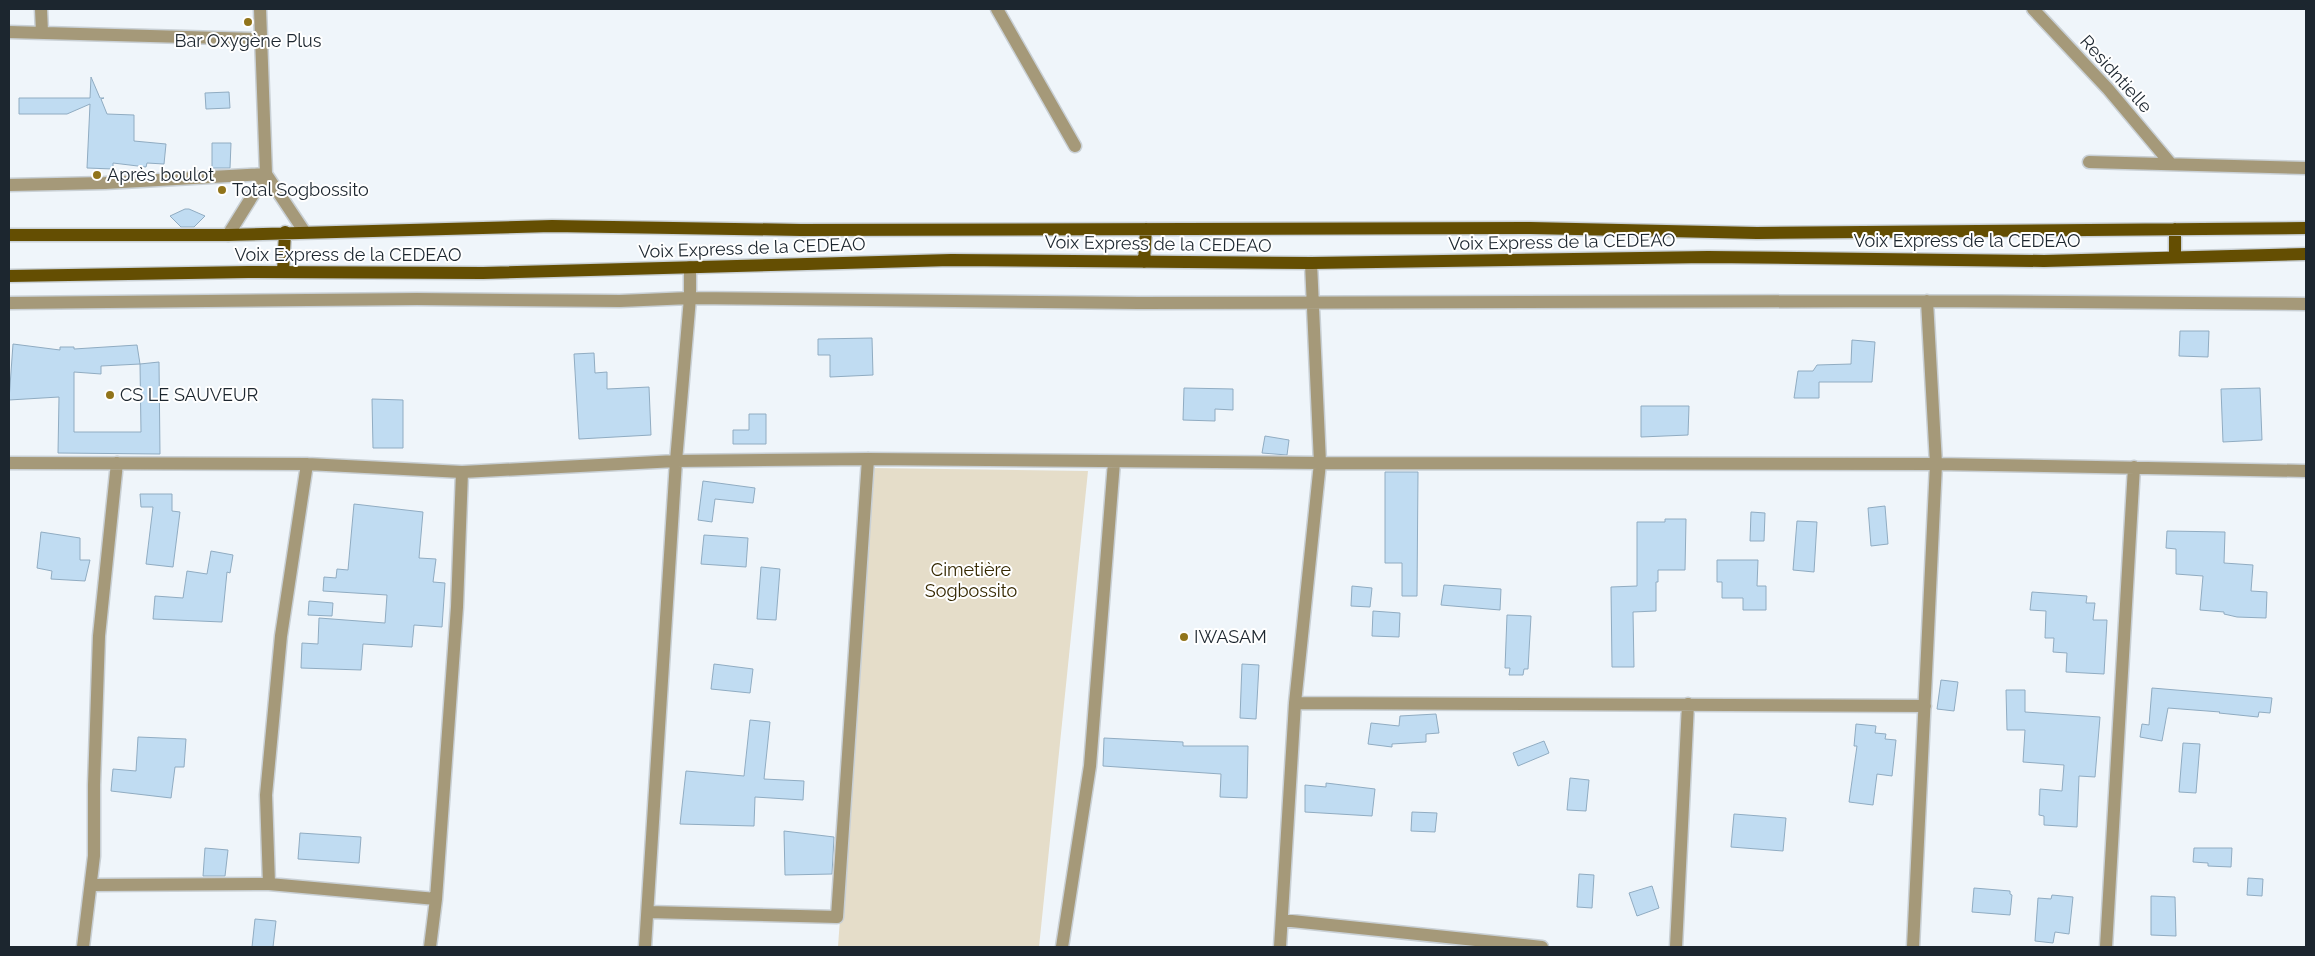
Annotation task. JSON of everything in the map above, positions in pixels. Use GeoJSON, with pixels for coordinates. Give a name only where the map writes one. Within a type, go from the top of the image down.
{"type":"FeatureCollection","features":[{"type":"Feature","properties":{"kind":"main road"},"geometry":{"type":"LineString","coordinates":[[9,235],[228,235],[304,231],[552,226],[801,230],[1530,228],[1758,233],[2306,228]]}},
{"type":"Feature","properties":{"kind":"main road"},"geometry":{"type":"LineString","coordinates":[[1144,262],[1146,229]]}},
{"type":"Feature","properties":{"kind":"main road"},"geometry":{"type":"LineString","coordinates":[[2174,229],[2175,256]]}},
{"type":"Feature","properties":{"kind":"main road"},"geometry":{"type":"LineString","coordinates":[[283,272],[285,232]]}},
{"type":"Feature","properties":{"kind":"main road","name":"Voix Express de la CEDEAO"},"geometry":{"type":"LineString","coordinates":[[9,276],[283,272],[483,274],[951,260],[1311,263],[1708,257],[2044,260],[2306,254]]}},
{"type":"Feature","properties":{"kind":"street"},"geometry":{"type":"LineString","coordinates":[[41,9],[42,32]]}},
{"type":"Feature","properties":{"kind":"street"},"geometry":{"type":"LineString","coordinates":[[260,9],[259,39],[266,174],[304,231]]}},
{"type":"Feature","properties":{"kind":"street"},"geometry":{"type":"LineString","coordinates":[[997,9],[1075,146]]}},
{"type":"Feature","properties":{"kind":"street","name":"Residntielle"},"geometry":{"type":"LineString","coordinates":[[2033,9],[2108,89],[2171,164]]}},
{"type":"Feature","properties":{"kind":"street"},"geometry":{"type":"LineString","coordinates":[[9,32],[259,39]]}},
{"type":"Feature","properties":{"kind":"street"},"geometry":{"type":"LineString","coordinates":[[2089,162],[2306,168]]}},
{"type":"Feature","properties":{"kind":"street"},"geometry":{"type":"LineString","coordinates":[[9,185],[105,183],[266,174]]}},
{"type":"Feature","properties":{"kind":"street"},"geometry":{"type":"LineString","coordinates":[[228,235],[266,174]]}},
{"type":"Feature","properties":{"kind":"street"},"geometry":{"type":"LineString","coordinates":[[1280,947],[1295,703],[1320,463],[1311,301],[1311,263]]}},
{"type":"Feature","properties":{"kind":"street"},"geometry":{"type":"LineString","coordinates":[[645,947],[676,461],[690,298],[690,267]]}},
{"type":"Feature","properties":{"kind":"street"},"geometry":{"type":"LineString","coordinates":[[9,303],[417,299],[620,302],[690,298],[1139,303],[1927,300],[2306,304]]}},
{"type":"Feature","properties":{"kind":"street"},"geometry":{"type":"LineString","coordinates":[[1913,947],[1936,464],[1927,300]]}},
{"type":"Feature","properties":{"kind":"street"},"geometry":{"type":"LineString","coordinates":[[648,912],[837,917],[868,459]]}},
{"type":"Feature","properties":{"kind":"street"},"geometry":{"type":"LineString","coordinates":[[9,463],[307,464],[462,472],[676,461],[868,459],[1320,463],[1936,464],[2306,471]]}},
{"type":"Feature","properties":{"kind":"street"},"geometry":{"type":"LineString","coordinates":[[1062,947],[1090,766],[1114,462]]}},
{"type":"Feature","properties":{"kind":"street"},"geometry":{"type":"LineString","coordinates":[[83,947],[94,856],[94,785],[100,636],[117,463]]}},
{"type":"Feature","properties":{"kind":"street"},"geometry":{"type":"LineString","coordinates":[[269,884],[267,785],[281,636],[307,464]]}},
{"type":"Feature","properties":{"kind":"street"},"geometry":{"type":"LineString","coordinates":[[2106,947],[2134,467]]}},
{"type":"Feature","properties":{"kind":"street"},"geometry":{"type":"LineString","coordinates":[[430,947],[436,899],[458,607],[462,472]]}},
{"type":"Feature","properties":{"kind":"street"},"geometry":{"type":"LineString","coordinates":[[1295,703],[1925,706]]}},
{"type":"Feature","properties":{"kind":"street"},"geometry":{"type":"LineString","coordinates":[[1676,947],[1688,704]]}},
{"type":"Feature","properties":{"kind":"street"},"geometry":{"type":"LineString","coordinates":[[90,885],[269,884],[436,899]]}},
{"type":"Feature","properties":{"kind":"street"},"geometry":{"type":"LineString","coordinates":[[1282,920],[1480,944],[1542,947]]}},
{"type":"Feature","properties":{"kind":"green space","name":"Cimetière Sogbossito"},"geometry":{"type":"Polygon","coordinates":[[[872,468],[1088,471],[1039,947],[838,947],[872,468]]]}},
{"type":"Feature","properties":{"kind":"building"},"geometry":{"type":"Polygon","coordinates":[[[91,77],[100,98],[104,98],[101,99],[107,114],[134,115],[134,141],[166,144],[164,164],[147,163],[146,167],[113,163],[113,169],[87,168],[90,104],[67,114],[19,114],[19,98],[90,98],[91,77]]]}},
{"type":"Feature","properties":{"kind":"building"},"geometry":{"type":"Polygon","coordinates":[[[229,92],[230,108],[206,109],[205,93],[229,92]]]}},
{"type":"Feature","properties":{"kind":"building"},"geometry":{"type":"Polygon","coordinates":[[[212,143],[231,143],[230,168],[212,168],[212,143]]]}},
{"type":"Feature","properties":{"kind":"building"},"geometry":{"type":"Polygon","coordinates":[[[185,209],[205,216],[194,227],[181,227],[170,216],[185,209]]]}},
{"type":"Feature","properties":{"kind":"building"},"geometry":{"type":"Polygon","coordinates":[[[2180,331],[2209,331],[2208,357],[2179,356],[2180,331]]]}},
{"type":"Feature","properties":{"kind":"building"},"geometry":{"type":"Polygon","coordinates":[[[872,338],[873,375],[830,377],[830,355],[818,355],[818,339],[872,338]]]}},
{"type":"Feature","properties":{"kind":"building"},"geometry":{"type":"Polygon","coordinates":[[[1852,340],[1875,342],[1872,382],[1819,382],[1819,398],[1794,398],[1798,371],[1813,371],[1817,365],[1851,364],[1852,340]]]}},
{"type":"Feature","properties":{"kind":"building"},"geometry":{"type":"Polygon","coordinates":[[[13,344],[60,350],[60,347],[74,347],[74,349],[137,345],[140,364],[159,362],[160,454],[58,453],[59,397],[9,400],[13,344]],[[140,364],[101,366],[101,374],[74,372],[74,432],[141,432],[140,364]]]}},
{"type":"Feature","properties":{"kind":"building"},"geometry":{"type":"Polygon","coordinates":[[[594,353],[595,373],[607,372],[607,389],[649,387],[651,435],[579,439],[574,354],[594,353]]]}},
{"type":"Feature","properties":{"kind":"building"},"geometry":{"type":"Polygon","coordinates":[[[1184,388],[1233,389],[1233,410],[1215,409],[1215,421],[1183,420],[1184,388]]]}},
{"type":"Feature","properties":{"kind":"building"},"geometry":{"type":"Polygon","coordinates":[[[2260,388],[2262,440],[2223,442],[2221,389],[2260,388]]]}},
{"type":"Feature","properties":{"kind":"building"},"geometry":{"type":"Polygon","coordinates":[[[372,399],[403,400],[403,448],[373,448],[372,399]]]}},
{"type":"Feature","properties":{"kind":"building"},"geometry":{"type":"Polygon","coordinates":[[[1641,406],[1689,406],[1688,435],[1641,437],[1641,406]]]}},
{"type":"Feature","properties":{"kind":"building"},"geometry":{"type":"Polygon","coordinates":[[[749,414],[766,414],[766,444],[733,444],[733,430],[749,430],[749,414]]]}},
{"type":"Feature","properties":{"kind":"building"},"geometry":{"type":"Polygon","coordinates":[[[1265,436],[1289,440],[1287,455],[1262,453],[1265,436]]]}},
{"type":"Feature","properties":{"kind":"building"},"geometry":{"type":"Polygon","coordinates":[[[1385,472],[1418,472],[1417,596],[1402,596],[1402,563],[1385,563],[1385,472]]]}},
{"type":"Feature","properties":{"kind":"building"},"geometry":{"type":"Polygon","coordinates":[[[703,481],[755,488],[753,503],[715,499],[712,522],[698,520],[703,481]]]}},
{"type":"Feature","properties":{"kind":"building"},"geometry":{"type":"Polygon","coordinates":[[[140,494],[172,494],[172,511],[180,512],[173,567],[146,564],[153,507],[141,507],[140,494]]]}},
{"type":"Feature","properties":{"kind":"building"},"geometry":{"type":"Polygon","coordinates":[[[354,504],[423,512],[419,558],[436,559],[433,582],[445,583],[442,627],[414,625],[412,647],[363,644],[361,670],[301,668],[302,643],[318,644],[319,618],[385,623],[387,595],[323,591],[324,577],[336,578],[337,569],[348,570],[354,504]]]}},
{"type":"Feature","properties":{"kind":"building"},"geometry":{"type":"Polygon","coordinates":[[[1885,506],[1888,544],[1871,546],[1868,508],[1885,506]]]}},
{"type":"Feature","properties":{"kind":"building"},"geometry":{"type":"Polygon","coordinates":[[[1751,512],[1765,513],[1764,541],[1750,541],[1751,512]]]}},
{"type":"Feature","properties":{"kind":"building"},"geometry":{"type":"Polygon","coordinates":[[[1665,519],[1686,519],[1685,570],[1658,570],[1656,611],[1633,612],[1634,667],[1612,667],[1611,587],[1637,586],[1637,522],[1665,522],[1665,519]]]}},
{"type":"Feature","properties":{"kind":"building"},"geometry":{"type":"Polygon","coordinates":[[[1797,521],[1817,522],[1814,572],[1793,570],[1797,521]]]}},
{"type":"Feature","properties":{"kind":"building"},"geometry":{"type":"Polygon","coordinates":[[[2167,531],[2225,532],[2224,563],[2253,565],[2251,591],[2267,592],[2266,618],[2237,617],[2224,614],[2224,612],[2200,610],[2203,576],[2176,574],[2176,549],[2166,548],[2167,531]]]}},
{"type":"Feature","properties":{"kind":"building"},"geometry":{"type":"Polygon","coordinates":[[[41,532],[80,538],[80,560],[90,560],[85,581],[51,579],[52,571],[37,568],[41,532]]]}},
{"type":"Feature","properties":{"kind":"building"},"geometry":{"type":"Polygon","coordinates":[[[704,535],[748,538],[746,567],[701,564],[704,535]]]}},
{"type":"Feature","properties":{"kind":"building"},"geometry":{"type":"Polygon","coordinates":[[[211,551],[233,555],[230,573],[227,572],[222,622],[153,619],[155,596],[183,598],[187,571],[207,574],[211,551]]]}},
{"type":"Feature","properties":{"kind":"building"},"geometry":{"type":"Polygon","coordinates":[[[1717,560],[1758,560],[1757,586],[1766,586],[1766,610],[1743,610],[1743,598],[1722,598],[1722,582],[1717,582],[1717,560]]]}},
{"type":"Feature","properties":{"kind":"building"},"geometry":{"type":"Polygon","coordinates":[[[761,567],[780,569],[776,620],[757,619],[761,567]]]}},
{"type":"Feature","properties":{"kind":"building"},"geometry":{"type":"Polygon","coordinates":[[[1444,585],[1501,589],[1500,610],[1441,605],[1444,585]]]}},
{"type":"Feature","properties":{"kind":"building"},"geometry":{"type":"Polygon","coordinates":[[[1352,586],[1372,588],[1370,607],[1351,606],[1352,586]]]}},
{"type":"Feature","properties":{"kind":"building"},"geometry":{"type":"Polygon","coordinates":[[[2032,592],[2087,596],[2086,603],[2095,603],[2093,620],[2107,620],[2104,674],[2066,672],[2067,653],[2053,652],[2054,638],[2045,638],[2046,611],[2030,610],[2032,592]]]}},
{"type":"Feature","properties":{"kind":"building"},"geometry":{"type":"Polygon","coordinates":[[[309,601],[333,603],[332,616],[308,615],[309,601]]]}},
{"type":"Feature","properties":{"kind":"building"},"geometry":{"type":"Polygon","coordinates":[[[1373,611],[1400,613],[1399,637],[1372,636],[1373,611]]]}},
{"type":"Feature","properties":{"kind":"building"},"geometry":{"type":"Polygon","coordinates":[[[1507,615],[1531,616],[1528,669],[1524,669],[1523,675],[1509,675],[1510,668],[1505,668],[1507,615]]]}},
{"type":"Feature","properties":{"kind":"building"},"geometry":{"type":"Polygon","coordinates":[[[714,664],[753,669],[750,693],[711,689],[714,664]]]}},
{"type":"Feature","properties":{"kind":"building"},"geometry":{"type":"Polygon","coordinates":[[[1242,664],[1259,665],[1256,719],[1240,718],[1242,664]]]}},
{"type":"Feature","properties":{"kind":"building"},"geometry":{"type":"Polygon","coordinates":[[[1941,680],[1958,682],[1954,711],[1937,709],[1941,680]]]}},
{"type":"Feature","properties":{"kind":"building"},"geometry":{"type":"Polygon","coordinates":[[[2152,688],[2272,698],[2270,713],[2259,712],[2258,717],[2168,708],[2162,741],[2140,737],[2142,724],[2149,725],[2152,688]]]}},
{"type":"Feature","properties":{"kind":"building"},"geometry":{"type":"Polygon","coordinates":[[[2006,690],[2025,690],[2025,712],[2100,717],[2095,777],[2079,776],[2077,827],[2044,825],[2044,816],[2039,815],[2040,789],[2062,791],[2064,765],[2023,762],[2025,730],[2007,730],[2006,690]]]}},
{"type":"Feature","properties":{"kind":"building"},"geometry":{"type":"Polygon","coordinates":[[[1436,714],[1439,733],[1426,734],[1426,742],[1392,744],[1392,747],[1368,744],[1371,723],[1399,726],[1400,716],[1436,714]]]}},
{"type":"Feature","properties":{"kind":"building"},"geometry":{"type":"Polygon","coordinates":[[[750,720],[770,722],[764,779],[804,781],[803,800],[755,797],[754,826],[680,824],[686,771],[744,776],[750,720]]]}},
{"type":"Feature","properties":{"kind":"building"},"geometry":{"type":"Polygon","coordinates":[[[1856,724],[1876,726],[1875,733],[1886,734],[1885,739],[1896,740],[1892,776],[1877,774],[1873,805],[1849,802],[1857,746],[1854,746],[1856,724]]]}},
{"type":"Feature","properties":{"kind":"building"},"geometry":{"type":"Polygon","coordinates":[[[138,737],[186,739],[184,767],[175,767],[171,798],[111,791],[113,769],[136,771],[138,737]]]}},
{"type":"Feature","properties":{"kind":"building"},"geometry":{"type":"Polygon","coordinates":[[[1104,738],[1183,742],[1183,746],[1248,746],[1247,798],[1220,797],[1221,774],[1103,766],[1104,738]]]}},
{"type":"Feature","properties":{"kind":"building"},"geometry":{"type":"Polygon","coordinates":[[[1544,741],[1549,753],[1518,766],[1513,753],[1544,741]]]}},
{"type":"Feature","properties":{"kind":"building"},"geometry":{"type":"Polygon","coordinates":[[[2183,743],[2200,744],[2196,793],[2179,792],[2183,743]]]}},
{"type":"Feature","properties":{"kind":"building"},"geometry":{"type":"Polygon","coordinates":[[[1570,778],[1589,780],[1586,811],[1567,810],[1570,778]]]}},
{"type":"Feature","properties":{"kind":"building"},"geometry":{"type":"Polygon","coordinates":[[[1326,783],[1375,789],[1372,816],[1305,812],[1305,785],[1326,787],[1326,783]]]}},
{"type":"Feature","properties":{"kind":"building"},"geometry":{"type":"Polygon","coordinates":[[[1412,812],[1437,813],[1435,832],[1411,831],[1412,812]]]}},
{"type":"Feature","properties":{"kind":"building"},"geometry":{"type":"Polygon","coordinates":[[[1734,814],[1786,818],[1783,851],[1731,847],[1734,814]]]}},
{"type":"Feature","properties":{"kind":"building"},"geometry":{"type":"Polygon","coordinates":[[[784,831],[834,837],[832,874],[785,875],[784,831]]]}},
{"type":"Feature","properties":{"kind":"building"},"geometry":{"type":"Polygon","coordinates":[[[300,833],[361,837],[359,863],[298,859],[300,833]]]}},
{"type":"Feature","properties":{"kind":"building"},"geometry":{"type":"Polygon","coordinates":[[[205,848],[228,850],[225,876],[203,876],[205,848]]]}},
{"type":"Feature","properties":{"kind":"building"},"geometry":{"type":"Polygon","coordinates":[[[2194,848],[2232,848],[2231,867],[2208,866],[2208,863],[2193,862],[2194,848]]]}},
{"type":"Feature","properties":{"kind":"building"},"geometry":{"type":"Polygon","coordinates":[[[1579,874],[1594,875],[1592,908],[1577,907],[1579,874]]]}},
{"type":"Feature","properties":{"kind":"building"},"geometry":{"type":"Polygon","coordinates":[[[2248,878],[2263,879],[2262,896],[2247,895],[2248,878]]]}},
{"type":"Feature","properties":{"kind":"building"},"geometry":{"type":"Polygon","coordinates":[[[1652,886],[1659,908],[1637,916],[1629,893],[1652,886]]]}},
{"type":"Feature","properties":{"kind":"building"},"geometry":{"type":"Polygon","coordinates":[[[1974,888],[2010,891],[2012,895],[2010,915],[1972,912],[1974,888]]]}},
{"type":"Feature","properties":{"kind":"building"},"geometry":{"type":"Polygon","coordinates":[[[2052,895],[2073,897],[2069,934],[2055,932],[2053,943],[2035,941],[2038,898],[2051,899],[2052,895]]]}},
{"type":"Feature","properties":{"kind":"building"},"geometry":{"type":"Polygon","coordinates":[[[2151,896],[2175,897],[2176,936],[2151,935],[2151,896]]]}},
{"type":"Feature","properties":{"kind":"building"},"geometry":{"type":"Polygon","coordinates":[[[255,919],[276,921],[273,947],[252,947],[255,919]]]}},
{"type":"Feature","properties":{"kind":"place","name":"Bar Oxygène Plus"},"geometry":{"type":"Point","coordinates":[248,22]}},
{"type":"Feature","properties":{"kind":"place","name":"Après boulot"},"geometry":{"type":"Point","coordinates":[97,175]}},
{"type":"Feature","properties":{"kind":"place","name":"Total Sogbossito"},"geometry":{"type":"Point","coordinates":[222,190]}},
{"type":"Feature","properties":{"kind":"place","name":"CS LE SAUVEUR"},"geometry":{"type":"Point","coordinates":[110,395]}},
{"type":"Feature","properties":{"kind":"place","name":"IWASAM"},"geometry":{"type":"Point","coordinates":[1184,637]}}]}
